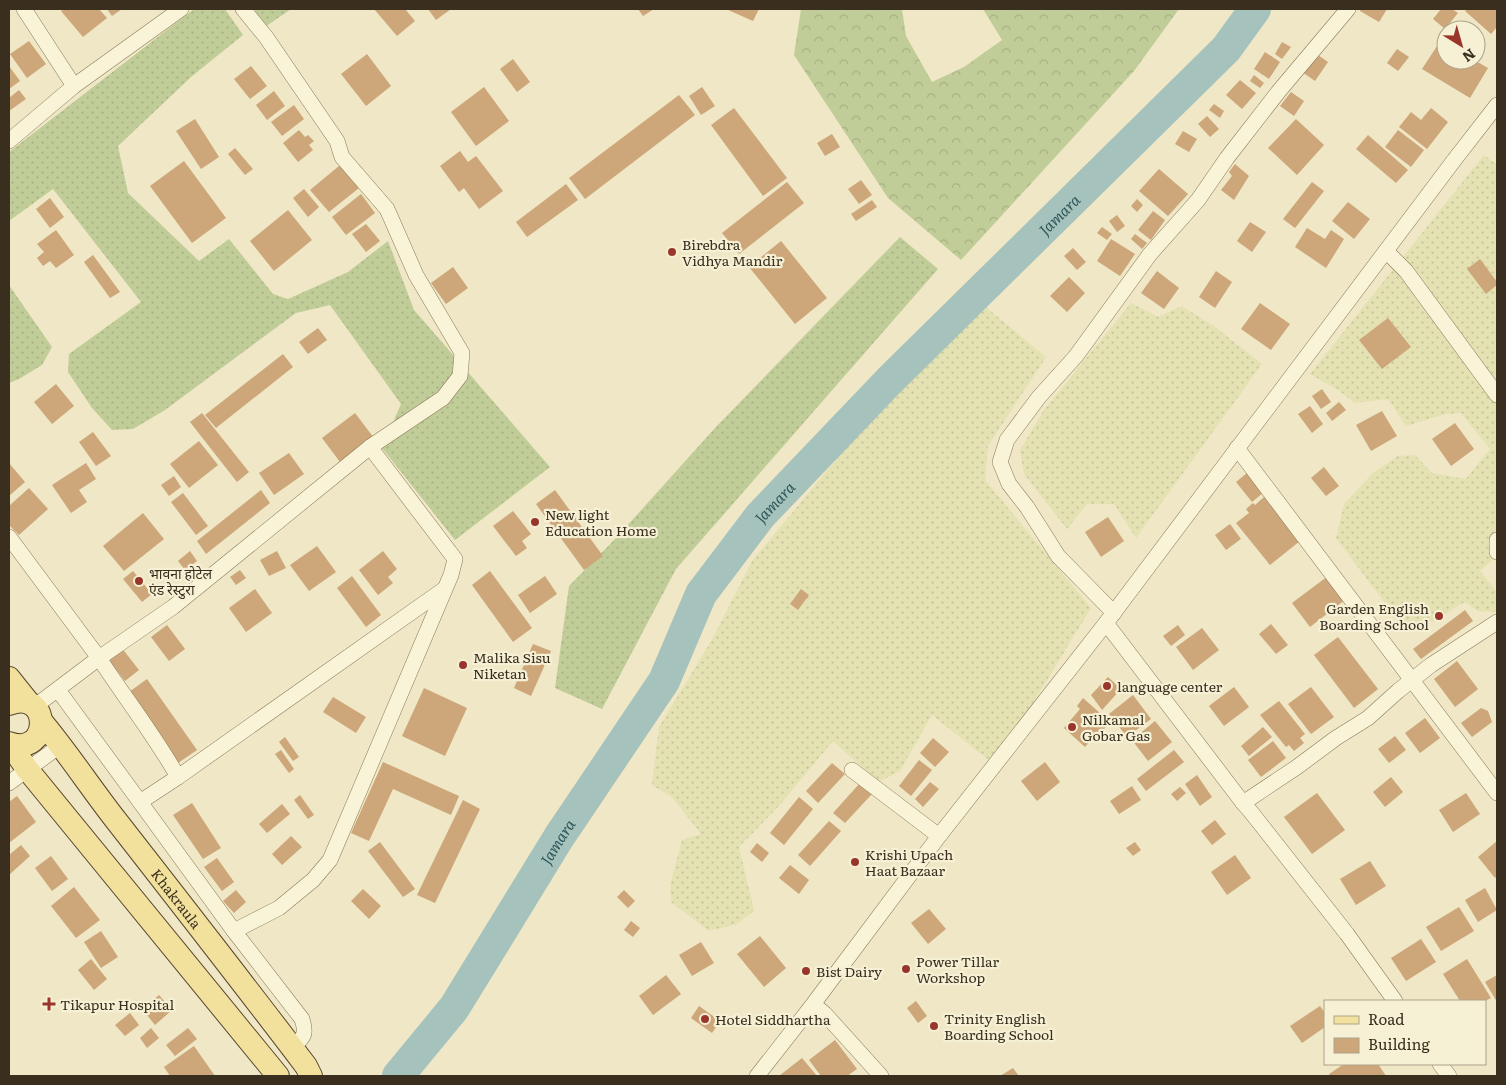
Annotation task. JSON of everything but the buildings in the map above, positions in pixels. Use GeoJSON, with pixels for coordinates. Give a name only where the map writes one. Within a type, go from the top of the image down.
{"type":"FeatureCollection","features":[{"type":"Feature","properties":{"kind":"main road","name":"Khakraula"},"geometry":{"type":"LineString","coordinates":[[9,678],[28,709],[61,744],[105,806],[306,1066],[310,1076]]}},
{"type":"Feature","properties":{"kind":"main road"},"geometry":{"type":"LineString","coordinates":[[9,743],[21,746],[32,742],[40,733],[28,709]]}},
{"type":"Feature","properties":{"kind":"main road"},"geometry":{"type":"LineString","coordinates":[[9,743],[27,769],[278,1076]]}},
{"type":"Feature","properties":{"kind":"street"},"geometry":{"type":"LineString","coordinates":[[24,9],[74,86]]}},
{"type":"Feature","properties":{"kind":"street"},"geometry":{"type":"LineString","coordinates":[[9,141],[74,86],[180,9]]}},
{"type":"Feature","properties":{"kind":"street"},"geometry":{"type":"LineString","coordinates":[[28,709],[58,690],[173,607],[370,447],[443,398],[460,376],[462,353],[416,275],[387,209],[342,157],[337,141],[266,37],[243,9]]}},
{"type":"Feature","properties":{"kind":"street"},"geometry":{"type":"LineString","coordinates":[[1348,9],[1232,150],[1198,200],[1150,254],[1076,356],[1039,397],[1007,440],[1000,462],[1009,484],[1058,556],[1110,618],[1243,803],[1347,934],[1394,1000]]}},
{"type":"Feature","properties":{"kind":"street"},"geometry":{"type":"LineString","coordinates":[[757,1076],[812,1008],[939,836],[1110,618],[1497,106]]}},
{"type":"Feature","properties":{"kind":"street"},"geometry":{"type":"LineString","coordinates":[[1386,251],[1406,271],[1497,394]]}},
{"type":"Feature","properties":{"kind":"street"},"geometry":{"type":"LineString","coordinates":[[234,931],[279,908],[313,880],[330,860],[451,575],[455,559],[370,447]]}},
{"type":"Feature","properties":{"kind":"street"},"geometry":{"type":"LineString","coordinates":[[1237,448],[1497,793]]}},
{"type":"Feature","properties":{"kind":"street"},"geometry":{"type":"LineString","coordinates":[[9,537],[100,658],[178,777]]}},
{"type":"Feature","properties":{"kind":"street"},"geometry":{"type":"LineString","coordinates":[[1497,540],[1497,552]]}},
{"type":"Feature","properties":{"kind":"street"},"geometry":{"type":"LineString","coordinates":[[140,802],[444,590]]}},
{"type":"Feature","properties":{"kind":"street"},"geometry":{"type":"LineString","coordinates":[[1243,803],[1368,718],[1412,679],[1497,622]]}},
{"type":"Feature","properties":{"kind":"street"},"geometry":{"type":"LineString","coordinates":[[58,690],[234,931],[302,1019],[305,1030],[302,1039],[292,1048]]}},
{"type":"Feature","properties":{"kind":"street"},"geometry":{"type":"LineString","coordinates":[[9,783],[61,744]]}},
{"type":"Feature","properties":{"kind":"street"},"geometry":{"type":"LineString","coordinates":[[852,770],[939,836]]}},
{"type":"Feature","properties":{"kind":"street"},"geometry":{"type":"LineString","coordinates":[[812,1008],[819,1009],[834,1023],[881,1076]]}},
{"type":"Feature","properties":{"kind":"street"},"geometry":{"type":"LineString","coordinates":[[1441,1065],[1449,1076]]}},
{"type":"Feature","properties":{"kind":"shaded area"},"geometry":{"type":"Polygon","coordinates":[[[1484,155],[1497,165],[1497,556],[1480,571],[1497,592],[1497,610],[1496,612],[1478,611],[1465,602],[1433,621],[1406,631],[1336,538],[1344,504],[1373,473],[1398,456],[1415,455],[1432,473],[1466,479],[1490,449],[1461,413],[1446,414],[1406,426],[1388,399],[1355,403],[1338,390],[1310,374],[1484,155]]]}},
{"type":"Feature","properties":{"kind":"shaded area"},"geometry":{"type":"Polygon","coordinates":[[[981,303],[1046,357],[988,446],[985,480],[1091,608],[995,765],[932,715],[900,771],[878,782],[833,741],[779,806],[739,847],[754,911],[737,924],[709,931],[671,902],[670,886],[682,840],[701,834],[672,797],[652,785],[659,727],[713,638],[752,561],[840,455],[981,303]]]}},
{"type":"Feature","properties":{"kind":"shaded area"},"geometry":{"type":"Polygon","coordinates":[[[1131,303],[1158,317],[1182,306],[1215,327],[1262,364],[1136,538],[1114,504],[1087,504],[1067,529],[1024,474],[1020,450],[1044,410],[1131,303]]]}},
{"type":"Feature","properties":{"kind":"green space"},"geometry":{"type":"Polygon","coordinates":[[[194,9],[225,9],[243,35],[191,77],[118,146],[128,193],[199,261],[229,239],[273,294],[288,299],[348,272],[388,241],[414,310],[550,467],[455,540],[382,448],[401,404],[330,305],[296,313],[165,410],[133,429],[112,430],[92,408],[68,372],[69,354],[141,302],[53,189],[9,221],[9,152],[194,9]]]}},
{"type":"Feature","properties":{"kind":"green space"},"geometry":{"type":"Polygon","coordinates":[[[256,9],[291,9],[265,27],[254,15],[256,9]]]}},
{"type":"Feature","properties":{"kind":"green space"},"geometry":{"type":"Polygon","coordinates":[[[801,9],[902,9],[906,36],[932,82],[964,67],[1002,40],[983,9],[1179,9],[1134,71],[961,260],[888,198],[794,55],[801,9]]]}},
{"type":"Feature","properties":{"kind":"green space"},"geometry":{"type":"Polygon","coordinates":[[[900,237],[938,269],[676,569],[602,709],[555,688],[569,586],[617,537],[715,428],[900,237]]]}},
{"type":"Feature","properties":{"kind":"green space"},"geometry":{"type":"Polygon","coordinates":[[[9,285],[52,347],[42,365],[9,383],[9,285]]]}},
{"type":"Feature","properties":{"kind":"waterway","name":"Jamara"},"geometry":{"type":"LineString","coordinates":[[398,1076],[454,1008],[559,837],[664,681],[701,594],[760,516],[889,381],[1226,49],[1255,9]]}},
{"type":"Feature","properties":{"kind":"place","name":"Birebdra Vidhya Mandir"},"geometry":{"type":"Point","coordinates":[672,252]}},
{"type":"Feature","properties":{"kind":"place","name":"New light Education Home"},"geometry":{"type":"Point","coordinates":[535,522]}},
{"type":"Feature","properties":{"kind":"place","name":"भावना होटेल एंड रेस्टुरा"},"geometry":{"type":"Point","coordinates":[139,581]}},
{"type":"Feature","properties":{"kind":"place","name":"Garden English Boarding School"},"geometry":{"type":"Point","coordinates":[1439,616]}},
{"type":"Feature","properties":{"kind":"place","name":"Malika Sisu Niketan"},"geometry":{"type":"Point","coordinates":[463,665]}},
{"type":"Feature","properties":{"kind":"place","name":"language center"},"geometry":{"type":"Point","coordinates":[1107,686]}},
{"type":"Feature","properties":{"kind":"place","name":"Nilkamal Gobar Gas"},"geometry":{"type":"Point","coordinates":[1072,727]}},
{"type":"Feature","properties":{"kind":"place","name":"Krishi Upach Haat Bazaar"},"geometry":{"type":"Point","coordinates":[855,862]}},
{"type":"Feature","properties":{"kind":"place","name":"Power Tillar Workshop"},"geometry":{"type":"Point","coordinates":[906,969]}},
{"type":"Feature","properties":{"kind":"place","name":"Bist Dairy"},"geometry":{"type":"Point","coordinates":[806,971]}},
{"type":"Feature","properties":{"kind":"place","name":"Tikapur Hospital"},"geometry":{"type":"Point","coordinates":[49,1004]}},
{"type":"Feature","properties":{"kind":"place","name":"Hotel Siddhartha"},"geometry":{"type":"Point","coordinates":[705,1019]}},
{"type":"Feature","properties":{"kind":"place","name":"Trinity English Boarding School"},"geometry":{"type":"Point","coordinates":[934,1026]}}]}
